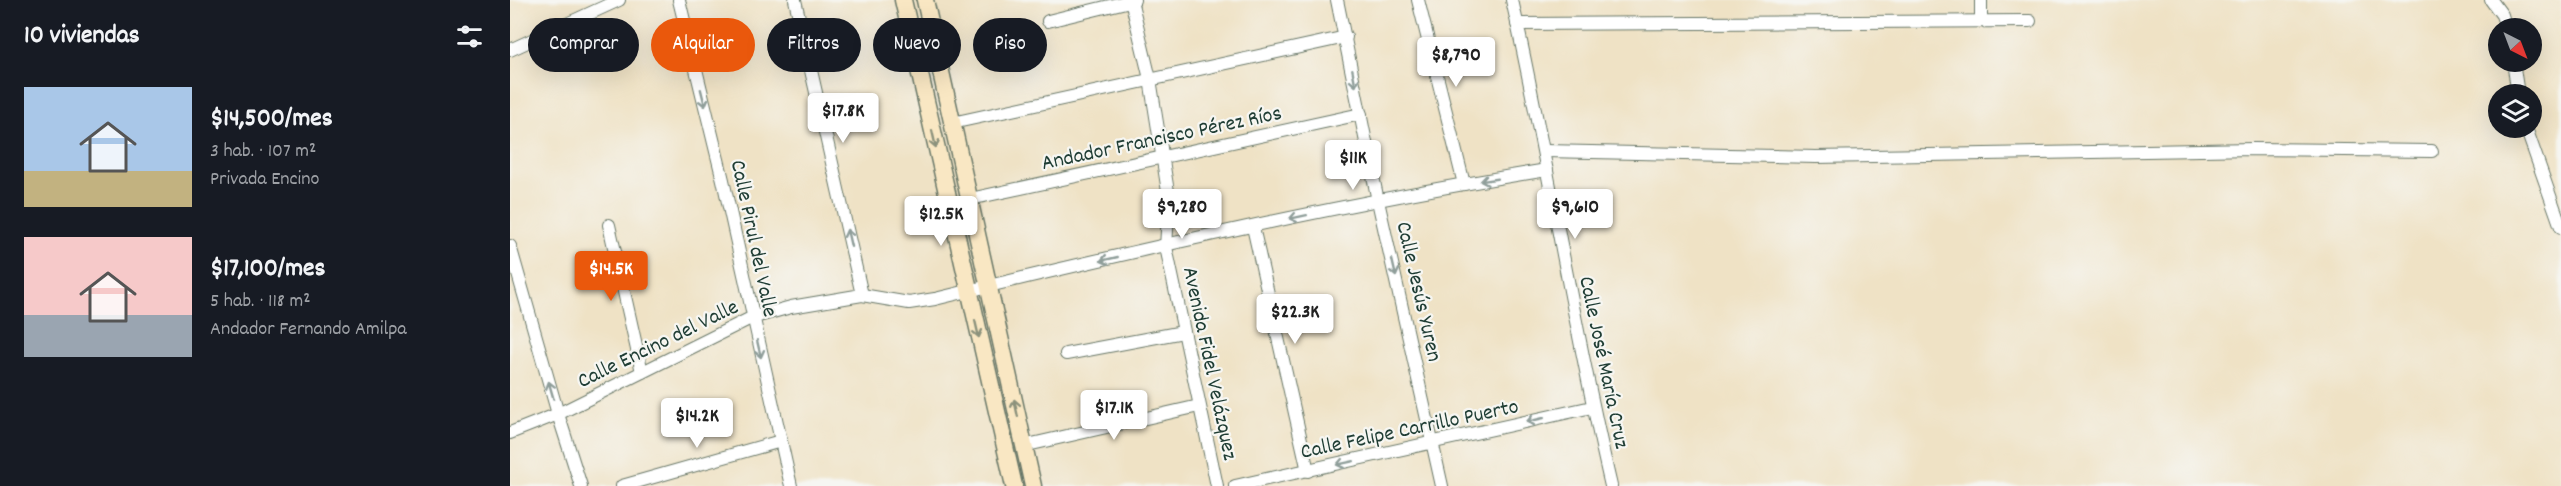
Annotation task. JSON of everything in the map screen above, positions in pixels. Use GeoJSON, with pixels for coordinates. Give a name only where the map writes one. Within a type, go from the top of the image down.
{"type":"FeatureCollection","features":[{"type":"Feature","properties":{"kind":"street"},"geometry":{"type":"LineString","coordinates":[[510,50],[619,0]]}},
{"type":"Feature","properties":{"kind":"street","name":"Calle Pirul del Valle"},"geometry":{"type":"LineString","coordinates":[[679,0],[723,180],[751,318],[791,486]]}},
{"type":"Feature","properties":{"kind":"street"},"geometry":{"type":"LineString","coordinates":[[795,0],[862,295]]}},
{"type":"Feature","properties":{"kind":"street"},"geometry":{"type":"LineString","coordinates":[[903,0],[1014,486]]}},
{"type":"Feature","properties":{"kind":"street"},"geometry":{"type":"LineString","coordinates":[[925,0],[1033,486]]}},
{"type":"Feature","properties":{"kind":"street"},"geometry":{"type":"LineString","coordinates":[[1048,21],[1132,0]]}},
{"type":"Feature","properties":{"kind":"street","name":"Avenida Fidel Velázquez"},"geometry":{"type":"LineString","coordinates":[[1132,0],[1150,79],[1169,198],[1166,246],[1217,486]]}},
{"type":"Feature","properties":{"kind":"street","name":"Calle Jesús Yuren"},"geometry":{"type":"LineString","coordinates":[[1337,0],[1378,201],[1442,486]]}},
{"type":"Feature","properties":{"kind":"street"},"geometry":{"type":"LineString","coordinates":[[1418,0],[1464,184]]}},
{"type":"Feature","properties":{"kind":"street","name":"Calle José María Cruz"},"geometry":{"type":"LineString","coordinates":[[1512,0],[1545,151],[1592,407],[1611,486]]}},
{"type":"Feature","properties":{"kind":"street"},"geometry":{"type":"LineString","coordinates":[[1981,0],[1981,21]]}},
{"type":"Feature","properties":{"kind":"street"},"geometry":{"type":"LineString","coordinates":[[2491,0],[2503,18]]}},
{"type":"Feature","properties":{"kind":"street"},"geometry":{"type":"LineString","coordinates":[[1517,24],[2030,21]]}},
{"type":"Feature","properties":{"kind":"street"},"geometry":{"type":"LineString","coordinates":[[952,123],[1346,37]]}},
{"type":"Feature","properties":{"kind":"street"},"geometry":{"type":"LineString","coordinates":[[926,100],[945,95]]}},
{"type":"Feature","properties":{"kind":"street","name":"Andador Francisco Pérez Ríos"},"geometry":{"type":"LineString","coordinates":[[970,199],[1361,114]]}},
{"type":"Feature","properties":{"kind":"street"},"geometry":{"type":"LineString","coordinates":[[2530,138],[2561,227]]}},
{"type":"Feature","properties":{"kind":"street"},"geometry":{"type":"LineString","coordinates":[[1545,151],[1816,157],[2254,149],[2432,151]]}},
{"type":"Feature","properties":{"kind":"street","name":"Calle Encino del Valle"},"geometry":{"type":"LineString","coordinates":[[510,433],[558,414],[751,318],[791,307],[862,295],[909,303],[1253,227],[1464,184],[1547,170]]}},
{"type":"Feature","properties":{"kind":"street"},"geometry":{"type":"LineString","coordinates":[[609,225],[642,372]]}},
{"type":"Feature","properties":{"kind":"street"},"geometry":{"type":"LineString","coordinates":[[1253,227],[1308,471]]}},
{"type":"Feature","properties":{"kind":"street"},"geometry":{"type":"LineString","coordinates":[[510,246],[581,486]]}},
{"type":"Feature","properties":{"kind":"street"},"geometry":{"type":"LineString","coordinates":[[1066,354],[1183,332]]}},
{"type":"Feature","properties":{"kind":"street"},"geometry":{"type":"LineString","coordinates":[[1023,446],[1199,406]]}},
{"type":"Feature","properties":{"kind":"street","name":"Calle Felipe Carrillo Puerto"},"geometry":{"type":"LineString","coordinates":[[1235,486],[1592,407]]}},
{"type":"Feature","properties":{"kind":"street"},"geometry":{"type":"LineString","coordinates":[[622,486],[781,441]]}}]}
